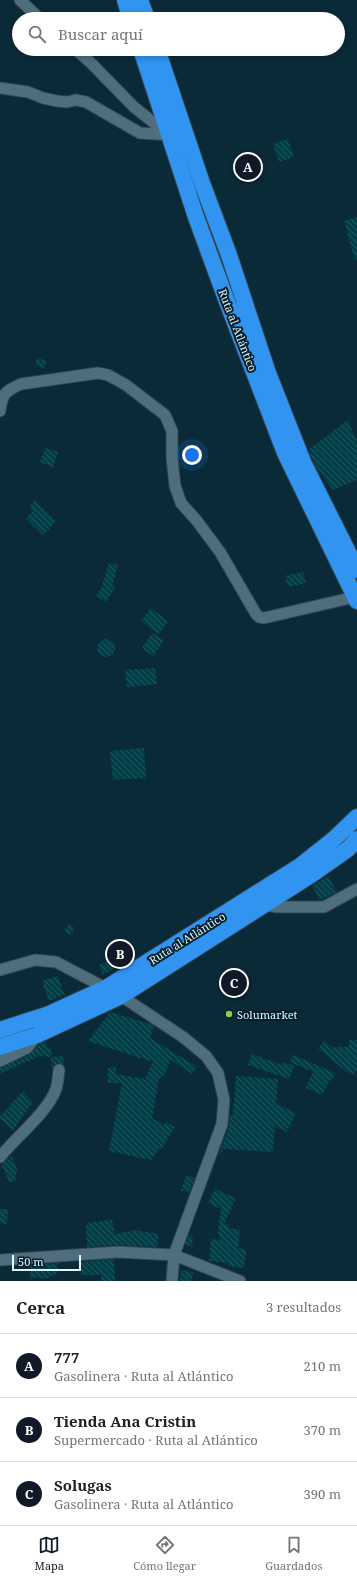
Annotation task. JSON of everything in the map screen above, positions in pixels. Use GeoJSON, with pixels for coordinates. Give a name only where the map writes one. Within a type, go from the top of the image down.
{"type":"FeatureCollection","features":[{"type":"Feature","properties":{"kind":"highway"},"geometry":{"type":"LineString","coordinates":[[125,0],[129,12]]}},
{"type":"Feature","properties":{"kind":"highway"},"geometry":{"type":"LineString","coordinates":[[140,0],[144,12]]}},
{"type":"Feature","properties":{"kind":"highway","name":"Ruta al Atlántico"},"geometry":{"type":"LineString","coordinates":[[143,56],[196,217],[226,300],[285,453],[356,599]]}},
{"type":"Feature","properties":{"kind":"highway","name":"Ruta al Atlántico"},"geometry":{"type":"LineString","coordinates":[[159,56],[202,183],[229,255],[268,373],[303,462],[357,570]]}},
{"type":"Feature","properties":{"kind":"highway"},"geometry":{"type":"LineString","coordinates":[[169,135],[174,132],[178,133],[192,168],[202,183]]}},
{"type":"Feature","properties":{"kind":"highway"},"geometry":{"type":"LineString","coordinates":[[196,217],[204,223],[207,228],[218,263],[221,267],[225,267],[229,255]]}},
{"type":"Feature","properties":{"kind":"highway","name":"Ruta al Atlántico"},"geometry":{"type":"LineString","coordinates":[[0,1030],[49,1014],[106,988],[300,866],[334,839],[357,817]]}},
{"type":"Feature","properties":{"kind":"highway","name":"Ruta al Atlántico"},"geometry":{"type":"LineString","coordinates":[[0,1047],[37,1035],[121,996],[314,873],[348,849],[357,839]]}},
{"type":"Feature","properties":{"kind":"street"},"geometry":{"type":"LineString","coordinates":[[20,0],[33,12]]}},
{"type":"Feature","properties":{"kind":"street"},"geometry":{"type":"LineString","coordinates":[[83,56],[134,107],[169,135]]}},
{"type":"Feature","properties":{"kind":"street"},"geometry":{"type":"LineString","coordinates":[[0,88],[28,92],[43,98],[57,101],[68,102],[76,100],[86,102],[140,133],[169,135]]}},
{"type":"Feature","properties":{"kind":"street"},"geometry":{"type":"LineString","coordinates":[[0,411],[3,397],[9,389],[20,384],[98,373],[108,374],[126,385],[165,415],[172,431],[172,458],[175,486],[181,503],[197,521],[220,552],[259,617],[264,618],[356,599]]}},
{"type":"Feature","properties":{"kind":"street"},"geometry":{"type":"LineString","coordinates":[[265,905],[277,907],[324,907],[357,889]]}},
{"type":"Feature","properties":{"kind":"street"},"geometry":{"type":"LineString","coordinates":[[0,970],[35,960],[56,962],[121,996],[183,1037],[206,1056],[218,1073],[224,1100],[222,1124],[174,1255],[172,1281]]}},
{"type":"Feature","properties":{"kind":"street"},"geometry":{"type":"LineString","coordinates":[[0,1061],[27,1048],[37,1035]]}},
{"type":"Feature","properties":{"kind":"street"},"geometry":{"type":"LineString","coordinates":[[0,1157],[48,1104],[56,1089],[59,1070]]}},
{"type":"Feature","properties":{"kind":"street"},"geometry":{"type":"LineString","coordinates":[[0,1260],[118,1252],[174,1255],[240,1281]]}},
{"type":"Feature","properties":{"kind":"building"},"geometry":{"type":"Polygon","coordinates":[[[288,139],[294,157],[279,162],[273,144],[288,139]]]}},
{"type":"Feature","properties":{"kind":"building"},"geometry":{"type":"Polygon","coordinates":[[[357,217],[357,259],[355,260],[344,221],[357,217]]]}},
{"type":"Feature","properties":{"kind":"building"},"geometry":{"type":"Polygon","coordinates":[[[37,358],[47,361],[44,368],[35,365],[37,358]]]}},
{"type":"Feature","properties":{"kind":"building"},"geometry":{"type":"Polygon","coordinates":[[[348,420],[357,442],[357,480],[333,490],[316,467],[308,450],[348,420]]]}},
{"type":"Feature","properties":{"kind":"building"},"geometry":{"type":"Polygon","coordinates":[[[45,448],[58,452],[53,467],[40,462],[45,448]]]}},
{"type":"Feature","properties":{"kind":"building"},"geometry":{"type":"Polygon","coordinates":[[[35,500],[56,521],[43,535],[26,518],[33,511],[29,507],[35,500]]]}},
{"type":"Feature","properties":{"kind":"building"},"geometry":{"type":"Polygon","coordinates":[[[109,563],[118,565],[112,586],[115,588],[106,602],[96,596],[102,586],[109,563]]]}},
{"type":"Feature","properties":{"kind":"building"},"geometry":{"type":"Polygon","coordinates":[[[303,572],[306,583],[288,587],[285,576],[303,572]]]}},
{"type":"Feature","properties":{"kind":"building"},"geometry":{"type":"Polygon","coordinates":[[[151,608],[168,622],[158,634],[141,621],[151,608]]]}},
{"type":"Feature","properties":{"kind":"building"},"geometry":{"type":"Polygon","coordinates":[[[152,633],[164,640],[153,656],[142,648],[152,633]]]}},
{"type":"Feature","properties":{"kind":"building"},"geometry":{"type":"Polygon","coordinates":[[[102,639],[110,639],[115,644],[113,655],[110,657],[102,657],[97,652],[97,644],[102,639]]]}},
{"type":"Feature","properties":{"kind":"building"},"geometry":{"type":"Polygon","coordinates":[[[155,668],[157,684],[127,687],[125,670],[155,668]]]}},
{"type":"Feature","properties":{"kind":"building"},"geometry":{"type":"Polygon","coordinates":[[[144,748],[146,778],[113,780],[110,751],[144,748]]]}},
{"type":"Feature","properties":{"kind":"building"},"geometry":{"type":"Polygon","coordinates":[[[328,876],[337,892],[320,900],[312,886],[328,876]]]}},
{"type":"Feature","properties":{"kind":"building"},"geometry":{"type":"Polygon","coordinates":[[[69,924],[75,928],[70,935],[64,931],[69,924]]]}},
{"type":"Feature","properties":{"kind":"building"},"geometry":{"type":"Polygon","coordinates":[[[111,960],[115,969],[103,974],[99,965],[111,960]]]}},
{"type":"Feature","properties":{"kind":"building"},"geometry":{"type":"Polygon","coordinates":[[[58,976],[65,995],[49,1001],[42,981],[58,976]]]}},
{"type":"Feature","properties":{"kind":"building"},"geometry":{"type":"Polygon","coordinates":[[[110,1012],[153,1025],[150,1038],[197,1067],[192,1074],[171,1060],[164,1075],[159,1079],[152,1118],[164,1125],[166,1122],[175,1127],[161,1150],[159,1149],[151,1160],[109,1151],[122,1083],[108,1083],[108,1068],[116,1067],[116,1074],[145,1079],[153,1062],[88,1041],[110,1012]]]}},
{"type":"Feature","properties":{"kind":"building"},"geometry":{"type":"Polygon","coordinates":[[[349,1040],[357,1040],[357,1069],[355,1075],[347,1072],[318,1049],[324,1041],[332,1047],[349,1047],[349,1040]]]}},
{"type":"Feature","properties":{"kind":"building"},"geometry":{"type":"Polygon","coordinates":[[[46,1041],[48,1049],[51,1048],[52,1057],[63,1056],[64,1065],[57,1063],[52,1068],[51,1057],[39,1056],[0,1074],[0,1068],[30,1054],[39,1044],[46,1041]]]}},
{"type":"Feature","properties":{"kind":"building"},"geometry":{"type":"Polygon","coordinates":[[[252,1054],[282,1065],[284,1062],[294,1066],[289,1079],[248,1065],[252,1054]]]}},
{"type":"Feature","properties":{"kind":"building"},"geometry":{"type":"Polygon","coordinates":[[[293,1055],[335,1073],[332,1081],[330,1080],[322,1095],[306,1088],[313,1072],[290,1062],[293,1055]]]}},
{"type":"Feature","properties":{"kind":"building"},"geometry":{"type":"Polygon","coordinates":[[[236,1076],[278,1079],[276,1104],[296,1113],[287,1132],[275,1126],[273,1152],[223,1149],[220,1155],[219,1154],[229,1126],[230,1115],[233,1115],[236,1076]]]}},
{"type":"Feature","properties":{"kind":"building"},"geometry":{"type":"Polygon","coordinates":[[[23,1091],[33,1102],[13,1130],[0,1119],[0,1116],[23,1091]]]}},
{"type":"Feature","properties":{"kind":"building"},"geometry":{"type":"Polygon","coordinates":[[[12,1156],[17,1169],[15,1182],[9,1182],[1,1164],[12,1156]]]}},
{"type":"Feature","properties":{"kind":"building"},"geometry":{"type":"Polygon","coordinates":[[[187,1175],[195,1178],[189,1193],[181,1190],[187,1175]]]}},
{"type":"Feature","properties":{"kind":"building"},"geometry":{"type":"Polygon","coordinates":[[[215,1189],[236,1198],[224,1224],[229,1225],[229,1228],[240,1230],[238,1248],[247,1249],[244,1268],[228,1266],[228,1263],[209,1261],[211,1239],[220,1240],[218,1232],[221,1209],[208,1203],[215,1189]]]}},
{"type":"Feature","properties":{"kind":"building"},"geometry":{"type":"Polygon","coordinates":[[[0,1209],[8,1209],[7,1224],[0,1223],[0,1209]]]}},
{"type":"Feature","properties":{"kind":"building"},"geometry":{"type":"Polygon","coordinates":[[[112,1220],[115,1234],[135,1230],[159,1234],[157,1247],[118,1245],[87,1247],[86,1223],[112,1220]]]}},
{"type":"Feature","properties":{"kind":"building"},"geometry":{"type":"Polygon","coordinates":[[[189,1234],[193,1237],[192,1246],[185,1245],[189,1234]]]}},
{"type":"Feature","properties":{"kind":"building"},"geometry":{"type":"Polygon","coordinates":[[[114,1259],[115,1281],[101,1281],[101,1275],[81,1275],[79,1264],[82,1262],[114,1259]]]}},
{"type":"Feature","properties":{"kind":"building"},"geometry":{"type":"Polygon","coordinates":[[[58,1263],[58,1273],[45,1279],[37,1277],[30,1279],[31,1265],[58,1263]]]}},
{"type":"Feature","properties":{"kind":"building"},"geometry":{"type":"Polygon","coordinates":[[[181,1270],[193,1272],[192,1281],[180,1281],[181,1270]]]}},
{"type":"Feature","properties":{"kind":"place","name":"777"},"geometry":{"type":"Point","coordinates":[248,167]}},
{"type":"Feature","properties":{"kind":"place","name":"Tienda Ana Cristin"},"geometry":{"type":"Point","coordinates":[120,954]}},
{"type":"Feature","properties":{"kind":"place","name":"Solugas"},"geometry":{"type":"Point","coordinates":[234,983]}},
{"type":"Feature","properties":{"kind":"place","name":"Solumarket"},"geometry":{"type":"Point","coordinates":[229,1014]}}]}
